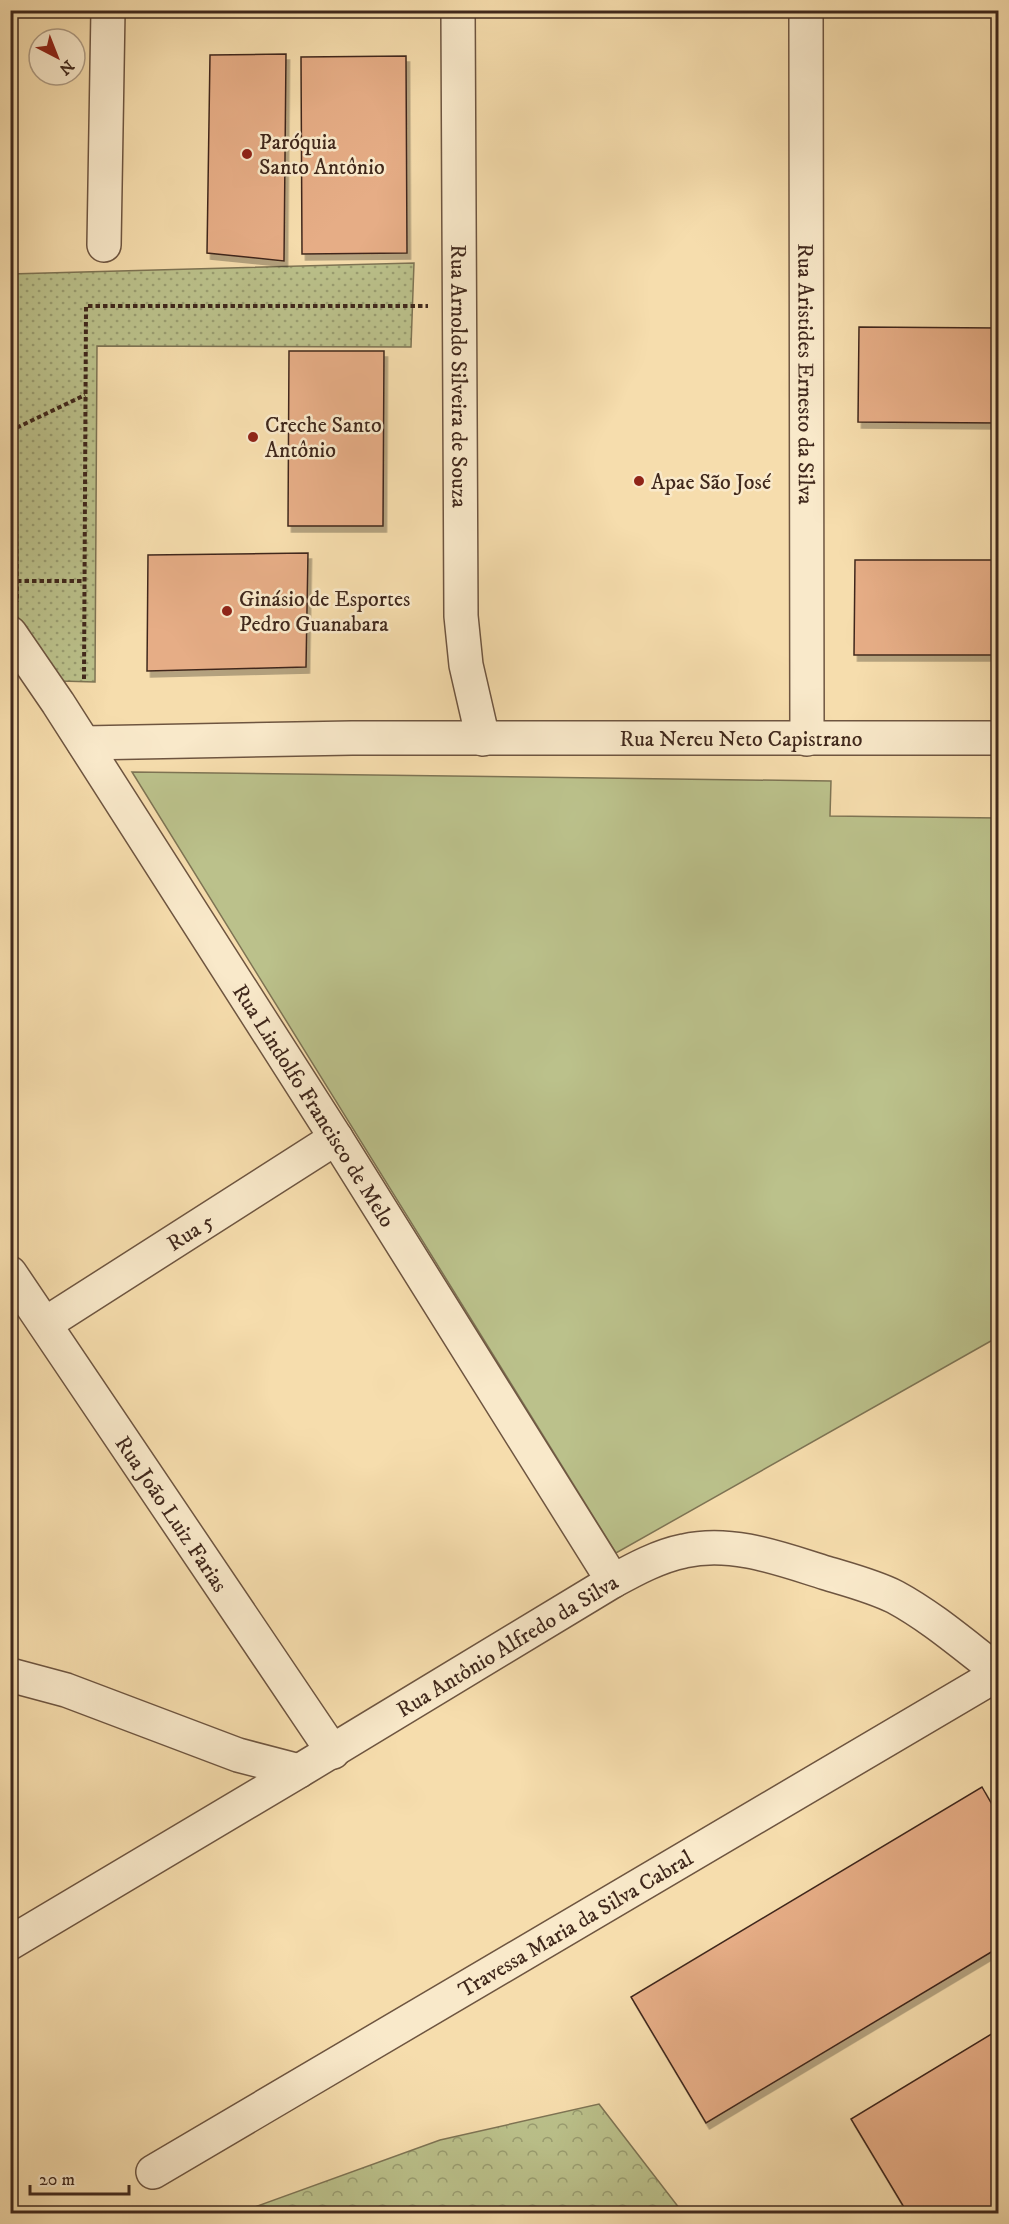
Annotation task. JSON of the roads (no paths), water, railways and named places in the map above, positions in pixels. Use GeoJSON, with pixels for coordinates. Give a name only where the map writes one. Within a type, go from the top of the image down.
{"type":"FeatureCollection","features":[{"type":"Feature","properties":{"kind":"street"},"geometry":{"type":"LineString","coordinates":[[104,245],[108,10]]}},
{"type":"Feature","properties":{"kind":"street","name":"Rua Arnoldo Silveira de Souza"},"geometry":{"type":"LineString","coordinates":[[458,10],[461,616],[466,665],[483,739]]}},
{"type":"Feature","properties":{"kind":"street","name":"Rua Aristides Ernesto da Silva"},"geometry":{"type":"LineString","coordinates":[[807,10],[807,739]]}},
{"type":"Feature","properties":{"kind":"street","name":"Rua Lindolfo Francisco de Melo"},"geometry":{"type":"LineString","coordinates":[[14,639],[84,743],[336,1138],[613,1581]]}},
{"type":"Feature","properties":{"kind":"street","name":"Rua Nereu Neto Capistrano"},"geometry":{"type":"LineString","coordinates":[[84,743],[483,739],[999,738]]}},
{"type":"Feature","properties":{"kind":"street","name":"Rua 5"},"geometry":{"type":"LineString","coordinates":[[45,1324],[336,1138]]}},
{"type":"Feature","properties":{"kind":"street","name":"Rua João Luiz Farias"},"geometry":{"type":"LineString","coordinates":[[10,1274],[333,1752]]}},
{"type":"Feature","properties":{"kind":"street","name":"Rua Antônio Alfredo da Silva"},"geometry":{"type":"LineString","coordinates":[[10,1943],[333,1752],[613,1581],[637,1568],[684,1551],[718,1548],[754,1552],[865,1585],[895,1597],[929,1619],[999,1673]]}},
{"type":"Feature","properties":{"kind":"street","name":"Travessa Maria da Silva Cabral"},"geometry":{"type":"LineString","coordinates":[[153,2172],[999,1673]]}},
{"type":"Feature","properties":{"kind":"street"},"geometry":{"type":"LineString","coordinates":[[10,1675],[66,1690],[238,1755],[299,1771]]}},
{"type":"Feature","properties":{"kind":"place","name":"Paróquia Santo Antônio"},"geometry":{"type":"Point","coordinates":[247,154]}},
{"type":"Feature","properties":{"kind":"place","name":"Creche Santo Antônio"},"geometry":{"type":"Point","coordinates":[253,437]}},
{"type":"Feature","properties":{"kind":"place","name":"Apae São José"},"geometry":{"type":"Point","coordinates":[639,481]}},
{"type":"Feature","properties":{"kind":"place","name":"Ginásio de Esportes Pedro Guanabara"},"geometry":{"type":"Point","coordinates":[227,611]}}]}
